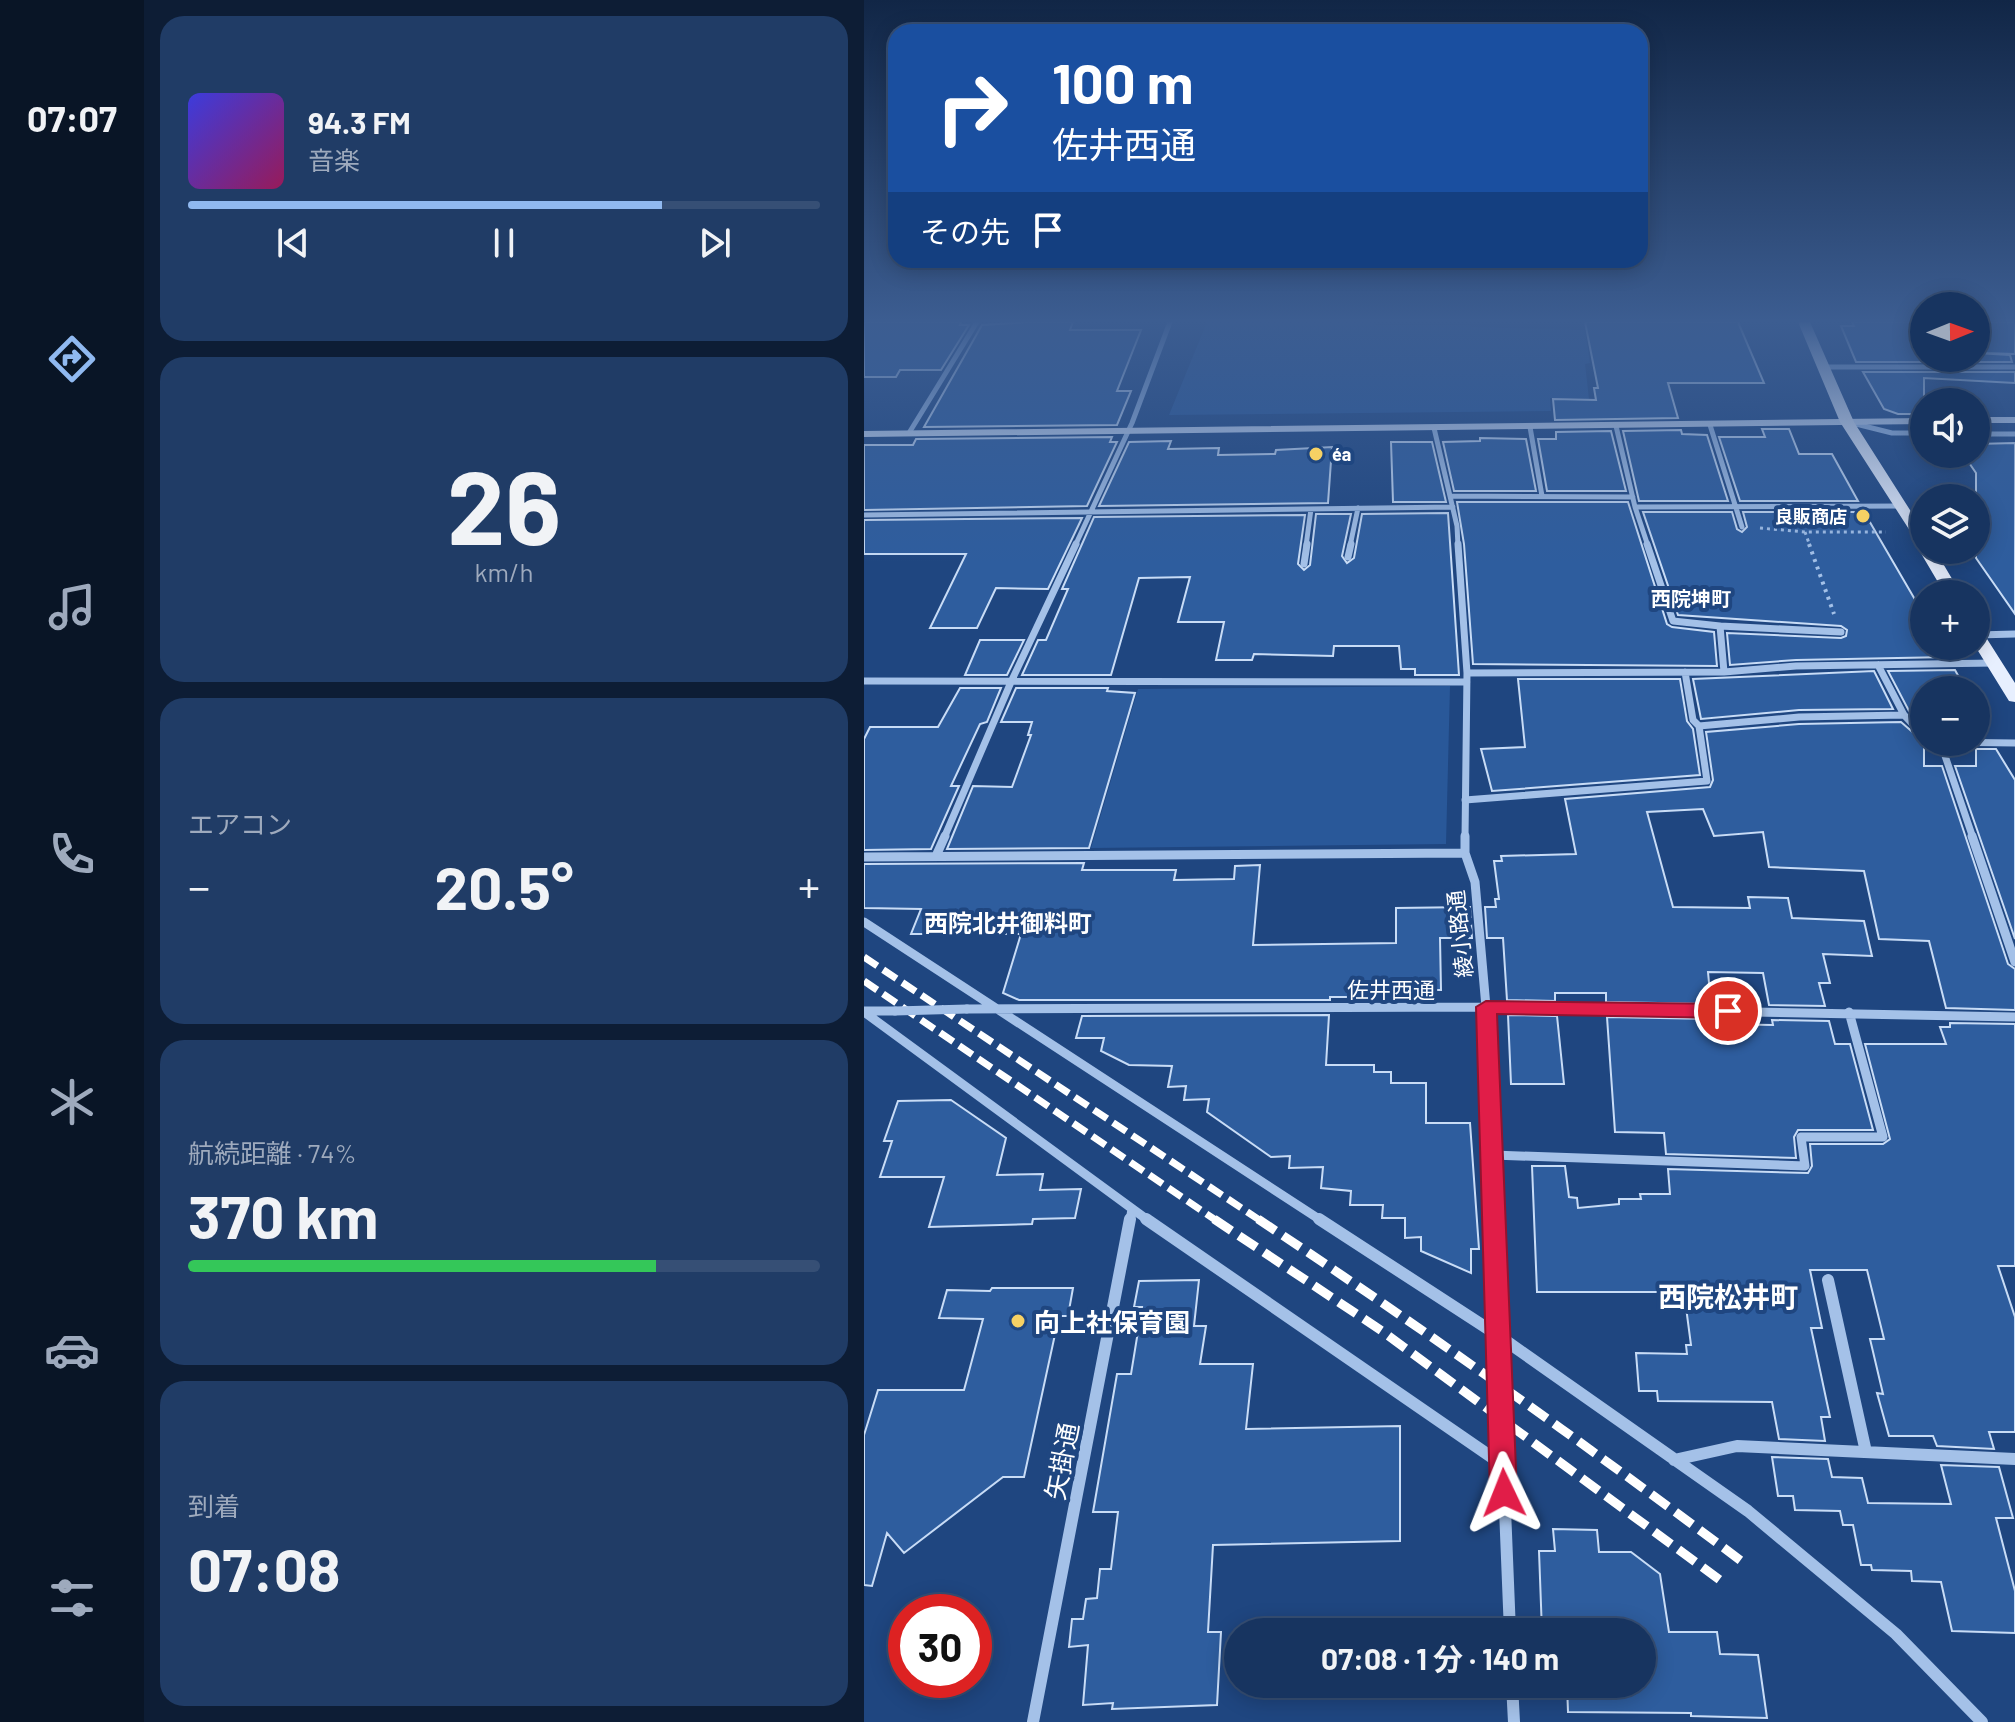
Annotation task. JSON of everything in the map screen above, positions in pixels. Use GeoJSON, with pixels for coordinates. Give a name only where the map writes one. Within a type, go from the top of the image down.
{"type":"FeatureCollection","features":[{"type":"Feature","properties":{"kind":"main road"},"geometry":{"type":"LineString","coordinates":[[1839,402],[1847,422],[1910,520]]}},
{"type":"Feature","properties":{"kind":"main road"},"geometry":{"type":"LineString","coordinates":[[1990,657],[2015,697]]}},
{"type":"Feature","properties":{"kind":"street"},"geometry":{"type":"LineString","coordinates":[[909,433],[928,402]]}},
{"type":"Feature","properties":{"kind":"street"},"geometry":{"type":"LineString","coordinates":[[936,856],[1011,682],[1139,402]]}},
{"type":"Feature","properties":{"kind":"street"},"geometry":{"type":"LineString","coordinates":[[1990,420],[2015,420]]}},
{"type":"Feature","properties":{"kind":"street"},"geometry":{"type":"LineString","coordinates":[[864,434],[1910,421]]}},
{"type":"Feature","properties":{"kind":"street"},"geometry":{"type":"LineString","coordinates":[[1847,422],[1892,433],[1910,433]]}},
{"type":"Feature","properties":{"kind":"street"},"geometry":{"type":"LineString","coordinates":[[1710,425],[1742,527]]}},
{"type":"Feature","properties":{"kind":"street"},"geometry":{"type":"LineString","coordinates":[[1616,426],[1635,507],[1673,621],[1841,632]]}},
{"type":"Feature","properties":{"kind":"street"},"geometry":{"type":"LineString","coordinates":[[1530,427],[1542,496]]}},
{"type":"Feature","properties":{"kind":"street","name":"綾小路通"},"geometry":{"type":"LineString","coordinates":[[1434,428],[1457,526],[1467,677],[1465,853],[1475,882],[1486,1007],[1509,1618]]}},
{"type":"Feature","properties":{"kind":"street"},"geometry":{"type":"LineString","coordinates":[[1990,434],[2015,434]]}},
{"type":"Feature","properties":{"kind":"street"},"geometry":{"type":"LineString","coordinates":[[1450,496],[1633,497]]}},
{"type":"Feature","properties":{"kind":"street"},"geometry":{"type":"LineString","coordinates":[[1635,507],[1902,506]]}},
{"type":"Feature","properties":{"kind":"street"},"geometry":{"type":"LineString","coordinates":[[864,515],[1453,507]]}},
{"type":"Feature","properties":{"kind":"street"},"geometry":{"type":"LineString","coordinates":[[1348,557],[1358,508]]}},
{"type":"Feature","properties":{"kind":"street"},"geometry":{"type":"LineString","coordinates":[[1304,564],[1311,509]]}},
{"type":"Feature","properties":{"kind":"street"},"geometry":{"type":"LineString","coordinates":[[1720,626],[1724,672]]}},
{"type":"Feature","properties":{"kind":"street"},"geometry":{"type":"LineString","coordinates":[[1990,635],[2015,634]]}},
{"type":"Feature","properties":{"kind":"street"},"geometry":{"type":"LineString","coordinates":[[864,681],[1467,677],[1994,663]]}},
{"type":"Feature","properties":{"kind":"street"},"geometry":{"type":"LineString","coordinates":[[1878,665],[1910,721]]}},
{"type":"Feature","properties":{"kind":"street"},"geometry":{"type":"LineString","coordinates":[[1465,800],[1707,781],[1699,726],[1693,720],[1685,672]]}},
{"type":"Feature","properties":{"kind":"street"},"geometry":{"type":"LineString","coordinates":[[1699,726],[1799,717],[1904,715]]}},
{"type":"Feature","properties":{"kind":"street"},"geometry":{"type":"LineString","coordinates":[[1990,743],[2015,743]]}},
{"type":"Feature","properties":{"kind":"street"},"geometry":{"type":"LineString","coordinates":[[1944,756],[2015,962]]}},
{"type":"Feature","properties":{"kind":"street"},"geometry":{"type":"LineString","coordinates":[[864,857],[1465,853]]}},
{"type":"Feature","properties":{"kind":"street"},"geometry":{"type":"LineString","coordinates":[[864,922],[1499,1336],[1748,1511],[1896,1634],[1982,1722]]}},
{"type":"Feature","properties":{"kind":"street","name":"佐井西通"},"geometry":{"type":"LineString","coordinates":[[864,1012],[992,1008],[1486,1007],[2015,1017]]}},
{"type":"Feature","properties":{"kind":"street"},"geometry":{"type":"LineString","coordinates":[[864,1012],[1132,1209],[1503,1465]]}},
{"type":"Feature","properties":{"kind":"street"},"geometry":{"type":"LineString","coordinates":[[1493,1155],[1805,1166],[1801,1137],[1883,1137],[1849,1012]]}},
{"type":"Feature","properties":{"kind":"street","name":"矢掛通"},"geometry":{"type":"LineString","coordinates":[[1033,1722],[1132,1209]]}},
{"type":"Feature","properties":{"kind":"street"},"geometry":{"type":"LineString","coordinates":[[1828,1280],[1866,1452]]}},
{"type":"Feature","properties":{"kind":"street"},"geometry":{"type":"LineString","coordinates":[[1674,1460],[1737,1446],[2015,1459]]}},
{"type":"Feature","properties":{"kind":"street"},"geometry":{"type":"LineString","coordinates":[[1513,1698],[1514,1722]]}},
{"type":"Feature","properties":{"kind":"path"},"geometry":{"type":"LineString","coordinates":[[1742,527],[1805,532],[1886,532]]}},
{"type":"Feature","properties":{"kind":"path"},"geometry":{"type":"LineString","coordinates":[[1805,532],[1841,632]]}},
{"type":"Feature","properties":{"kind":"shaded area"},"geometry":{"type":"Polygon","coordinates":[[[1174,402],[1550,402],[1551,411],[1169,415],[1174,402]]]}},
{"type":"Feature","properties":{"kind":"shaded area"},"geometry":{"type":"Polygon","coordinates":[[[1450,686],[1446,844],[1091,848],[1138,689],[1450,686]]]}},
{"type":"Feature","properties":{"kind":"building"},"geometry":{"type":"Polygon","coordinates":[[[938,402],[1126,402],[1117,425],[924,427],[938,402]]]}},
{"type":"Feature","properties":{"kind":"building"},"geometry":{"type":"Polygon","coordinates":[[[1553,402],[1674,402],[1678,418],[1555,420],[1553,402]]]}},
{"type":"Feature","properties":{"kind":"building"},"geometry":{"type":"Polygon","coordinates":[[[1880,402],[1910,402],[1910,414],[1884,409],[1880,402]]]}},
{"type":"Feature","properties":{"kind":"building"},"geometry":{"type":"Polygon","coordinates":[[[1762,429],[1789,429],[1799,454],[1832,454],[1858,501],[1740,501],[1719,437],[1765,437],[1762,429]]]}},
{"type":"Feature","properties":{"kind":"building"},"geometry":{"type":"Polygon","coordinates":[[[1681,430],[1682,434],[1707,435],[1728,501],[1639,501],[1623,431],[1681,430]]]}},
{"type":"Feature","properties":{"kind":"building"},"geometry":{"type":"Polygon","coordinates":[[[1611,431],[1626,491],[1547,491],[1538,439],[1556,439],[1556,432],[1611,431]]]}},
{"type":"Feature","properties":{"kind":"building"},"geometry":{"type":"Polygon","coordinates":[[[1112,437],[1110,442],[1117,442],[1087,506],[864,510],[864,445],[913,445],[916,439],[1112,437]]]}},
{"type":"Feature","properties":{"kind":"building"},"geometry":{"type":"Polygon","coordinates":[[[1480,438],[1526,439],[1536,491],[1454,491],[1443,442],[1480,441],[1480,438]]]}},
{"type":"Feature","properties":{"kind":"building"},"geometry":{"type":"Polygon","coordinates":[[[1171,441],[1168,449],[1219,448],[1218,455],[1275,454],[1276,450],[1332,447],[1328,503],[1099,506],[1129,442],[1171,441]]]}},
{"type":"Feature","properties":{"kind":"building"},"geometry":{"type":"Polygon","coordinates":[[[1391,442],[1432,442],[1446,502],[1393,502],[1391,442]]]}},
{"type":"Feature","properties":{"kind":"building"},"geometry":{"type":"Polygon","coordinates":[[[2015,443],[2015,614],[1980,564],[1990,564],[1990,484],[1976,484],[1973,468],[1990,468],[1990,444],[2015,443]]]}},
{"type":"Feature","properties":{"kind":"building"},"geometry":{"type":"Polygon","coordinates":[[[1457,502],[1628,502],[1667,624],[1714,632],[1717,666],[1473,664],[1464,544],[1457,502]]]}},
{"type":"Feature","properties":{"kind":"building"},"geometry":{"type":"Polygon","coordinates":[[[1643,512],[1732,512],[1737,529],[1742,532],[1747,527],[1743,512],[1864,512],[1910,591],[1910,658],[1730,665],[1727,633],[1841,638],[1846,636],[1847,630],[1841,626],[1678,615],[1643,512]]]}},
{"type":"Feature","properties":{"kind":"building"},"geometry":{"type":"Polygon","coordinates":[[[1448,513],[1459,675],[1415,675],[1415,669],[1401,669],[1399,646],[1334,646],[1333,656],[1254,654],[1252,660],[1216,660],[1224,622],[1178,622],[1190,577],[1139,578],[1111,675],[1022,675],[1038,640],[1046,640],[1068,589],[1062,589],[1094,517],[1305,515],[1298,564],[1304,570],[1310,565],[1316,514],[1351,514],[1342,556],[1347,563],[1354,558],[1362,514],[1448,513]]]}},
{"type":"Feature","properties":{"kind":"building"},"geometry":{"type":"Polygon","coordinates":[[[1082,518],[1048,589],[996,588],[977,628],[930,628],[966,554],[864,554],[864,520],[1082,518]]]}},
{"type":"Feature","properties":{"kind":"building"},"geometry":{"type":"Polygon","coordinates":[[[980,640],[1024,640],[1007,675],[965,675],[980,640]]]}},
{"type":"Feature","properties":{"kind":"building"},"geometry":{"type":"Polygon","coordinates":[[[1955,670],[1958,676],[1910,676],[1910,712],[1888,671],[1955,670]]]}},
{"type":"Feature","properties":{"kind":"building"},"geometry":{"type":"Polygon","coordinates":[[[1874,671],[1893,709],[1799,710],[1701,719],[1693,679],[1874,671]]]}},
{"type":"Feature","properties":{"kind":"building"},"geometry":{"type":"Polygon","coordinates":[[[1518,679],[1680,679],[1687,721],[1693,729],[1700,775],[1492,791],[1481,749],[1525,747],[1518,679]]]}},
{"type":"Feature","properties":{"kind":"building"},"geometry":{"type":"Polygon","coordinates":[[[960,688],[1001,688],[987,722],[980,724],[951,786],[959,786],[931,849],[864,850],[864,739],[870,727],[938,727],[960,688]]]}},
{"type":"Feature","properties":{"kind":"building"},"geometry":{"type":"Polygon","coordinates":[[[1016,688],[1108,688],[1107,691],[1135,693],[1089,848],[947,849],[973,786],[1012,787],[1031,735],[1028,735],[1032,722],[1001,722],[1016,688]]]}},
{"type":"Feature","properties":{"kind":"building"},"geometry":{"type":"Polygon","coordinates":[[[1901,722],[1910,730],[1910,756],[1924,756],[1924,766],[1942,766],[2008,964],[2015,969],[2015,1010],[1946,1008],[1929,941],[1879,939],[1864,871],[1769,867],[1763,832],[1714,836],[1703,809],[1647,812],[1673,907],[1750,908],[1748,897],[1788,898],[1792,918],[1864,921],[1872,956],[1823,954],[1830,983],[1819,983],[1825,1006],[1769,1005],[1763,973],[1708,972],[1711,1004],[1606,1002],[1606,993],[1555,993],[1555,1001],[1507,1000],[1503,938],[1487,938],[1485,907],[1496,907],[1495,899],[1499,899],[1494,861],[1502,861],[1501,856],[1576,854],[1565,799],[1710,787],[1713,780],[1706,732],[1799,724],[1901,722]]]}},
{"type":"Feature","properties":{"kind":"building"},"geometry":{"type":"Polygon","coordinates":[[[1990,749],[1996,749],[2015,780],[2015,939],[1955,766],[1976,766],[1976,756],[1990,756],[1990,749]]]}},
{"type":"Feature","properties":{"kind":"building"},"geometry":{"type":"Polygon","coordinates":[[[1084,863],[1082,870],[1176,870],[1174,880],[1234,879],[1235,866],[1260,865],[1253,945],[1396,943],[1396,908],[1470,907],[1472,938],[1440,938],[1441,990],[1357,990],[1357,997],[1330,997],[1330,1000],[1019,1000],[1003,993],[1021,934],[911,934],[921,909],[864,908],[864,864],[1084,863]]]}},
{"type":"Feature","properties":{"kind":"building"},"geometry":{"type":"Polygon","coordinates":[[[1329,1015],[1326,1065],[1374,1065],[1374,1072],[1391,1072],[1391,1083],[1426,1083],[1426,1123],[1470,1123],[1479,1249],[1471,1249],[1471,1273],[1421,1251],[1421,1237],[1405,1238],[1405,1218],[1382,1218],[1383,1205],[1350,1205],[1351,1191],[1321,1188],[1323,1167],[1289,1168],[1290,1156],[1271,1157],[1207,1112],[1209,1099],[1184,1100],[1186,1086],[1168,1087],[1172,1066],[1129,1065],[1101,1051],[1104,1038],[1076,1038],[1082,1016],[1329,1015]]]}},
{"type":"Feature","properties":{"kind":"building"},"geometry":{"type":"Polygon","coordinates":[[[1508,1015],[1557,1016],[1564,1084],[1511,1084],[1508,1015]]]}},
{"type":"Feature","properties":{"kind":"building"},"geometry":{"type":"Polygon","coordinates":[[[1607,1017],[1712,1019],[1712,1024],[1773,1025],[1772,1020],[1829,1021],[1835,1044],[1850,1044],[1873,1130],[1798,1130],[1794,1137],[1796,1158],[1666,1154],[1664,1133],[1615,1132],[1607,1017]]]}},
{"type":"Feature","properties":{"kind":"building"},"geometry":{"type":"Polygon","coordinates":[[[1950,1023],[2015,1024],[2015,1266],[1998,1266],[2015,1317],[2015,1432],[1989,1432],[1994,1449],[1937,1446],[1933,1436],[1889,1436],[1877,1393],[1883,1394],[1870,1339],[1884,1339],[1867,1270],[1810,1270],[1822,1328],[1811,1328],[1830,1417],[1821,1417],[1825,1441],[1779,1439],[1772,1402],[1658,1401],[1657,1391],[1639,1391],[1636,1353],[1687,1354],[1686,1345],[1691,1345],[1684,1292],[1537,1292],[1532,1166],[1565,1166],[1569,1197],[1577,1198],[1578,1208],[1619,1204],[1619,1199],[1641,1199],[1640,1194],[1670,1194],[1668,1169],[1808,1173],[1812,1166],[1810,1144],[1883,1144],[1890,1139],[1865,1044],[1946,1044],[1940,1027],[1950,1027],[1950,1023]]]}},
{"type":"Feature","properties":{"kind":"building"},"geometry":{"type":"Polygon","coordinates":[[[951,1100],[1006,1138],[997,1175],[1043,1174],[1040,1190],[1081,1189],[1075,1218],[1033,1219],[1032,1224],[929,1227],[944,1177],[880,1177],[892,1141],[884,1141],[898,1101],[951,1100]]]}},
{"type":"Feature","properties":{"kind":"building"},"geometry":{"type":"Polygon","coordinates":[[[1199,1280],[1194,1326],[1206,1326],[1200,1364],[1253,1364],[1246,1429],[1400,1426],[1400,1541],[1213,1545],[1208,1632],[1221,1632],[1217,1705],[1112,1709],[1113,1703],[1083,1705],[1088,1645],[1069,1647],[1072,1619],[1083,1619],[1086,1599],[1097,1598],[1100,1569],[1111,1569],[1118,1512],[1093,1512],[1117,1374],[1131,1374],[1142,1307],[1134,1307],[1139,1281],[1199,1280]]]}},
{"type":"Feature","properties":{"kind":"building"},"geometry":{"type":"Polygon","coordinates":[[[992,1288],[1073,1288],[1068,1316],[1059,1316],[1024,1477],[1003,1477],[904,1553],[887,1533],[872,1586],[864,1585],[864,1435],[878,1390],[964,1390],[983,1319],[939,1318],[947,1290],[990,1291],[992,1288]]]}},
{"type":"Feature","properties":{"kind":"building"},"geometry":{"type":"Polygon","coordinates":[[[1772,1457],[1828,1459],[1832,1477],[1862,1478],[1868,1503],[1951,1504],[1941,1465],[1999,1467],[2013,1518],[1996,1518],[2015,1591],[2015,1633],[1952,1631],[1941,1582],[1912,1581],[1911,1571],[1872,1570],[1871,1565],[1861,1565],[1853,1525],[1843,1525],[1840,1511],[1795,1510],[1793,1496],[1778,1496],[1772,1457]]]}},
{"type":"Feature","properties":{"kind":"building"},"geometry":{"type":"Polygon","coordinates":[[[1553,1529],[1597,1530],[1599,1552],[1631,1552],[1660,1574],[1669,1632],[1717,1632],[1720,1654],[1758,1655],[1767,1718],[1691,1716],[1691,1713],[1568,1712],[1568,1698],[1656,1698],[1656,1618],[1541,1618],[1539,1551],[1555,1551],[1553,1529]]]}},
{"type":"Feature","properties":{"kind":"railway"},"geometry":{"type":"LineString","coordinates":[[864,957],[1259,1220]]}},
{"type":"Feature","properties":{"kind":"railway"},"geometry":{"type":"LineString","coordinates":[[864,981],[1217,1221]]}},
{"type":"Feature","properties":{"kind":"railway"},"geometry":{"type":"LineString","coordinates":[[1259,1220],[1504,1388],[1744,1563]]}},
{"type":"Feature","properties":{"kind":"railway"},"geometry":{"type":"LineString","coordinates":[[1217,1221],[1382,1331],[1724,1583]]}},
{"type":"Feature","properties":{"kind":"place","name":"éa"},"geometry":{"type":"Point","coordinates":[1316,454]}},
{"type":"Feature","properties":{"kind":"place","name":"良販商店"},"geometry":{"type":"Point","coordinates":[1863,516]}},
{"type":"Feature","properties":{"kind":"place","name":"向上社保育園"},"geometry":{"type":"Point","coordinates":[1018,1321]}},
{"type":"Feature","properties":{"kind":"district","name":"西院坤町"},"geometry":{"type":"Point","coordinates":[1691,598]}},
{"type":"Feature","properties":{"kind":"district","name":"西院北井御料町"},"geometry":{"type":"Point","coordinates":[1008,922]}},
{"type":"Feature","properties":{"kind":"district","name":"西院松井町"},"geometry":{"type":"Point","coordinates":[1728,1296]}},
{"type":"Feature","properties":{"kind":"route"},"geometry":{"type":"LineString","coordinates":[[1504,1493],[1486,1007],[1728,1011]]}}]}
